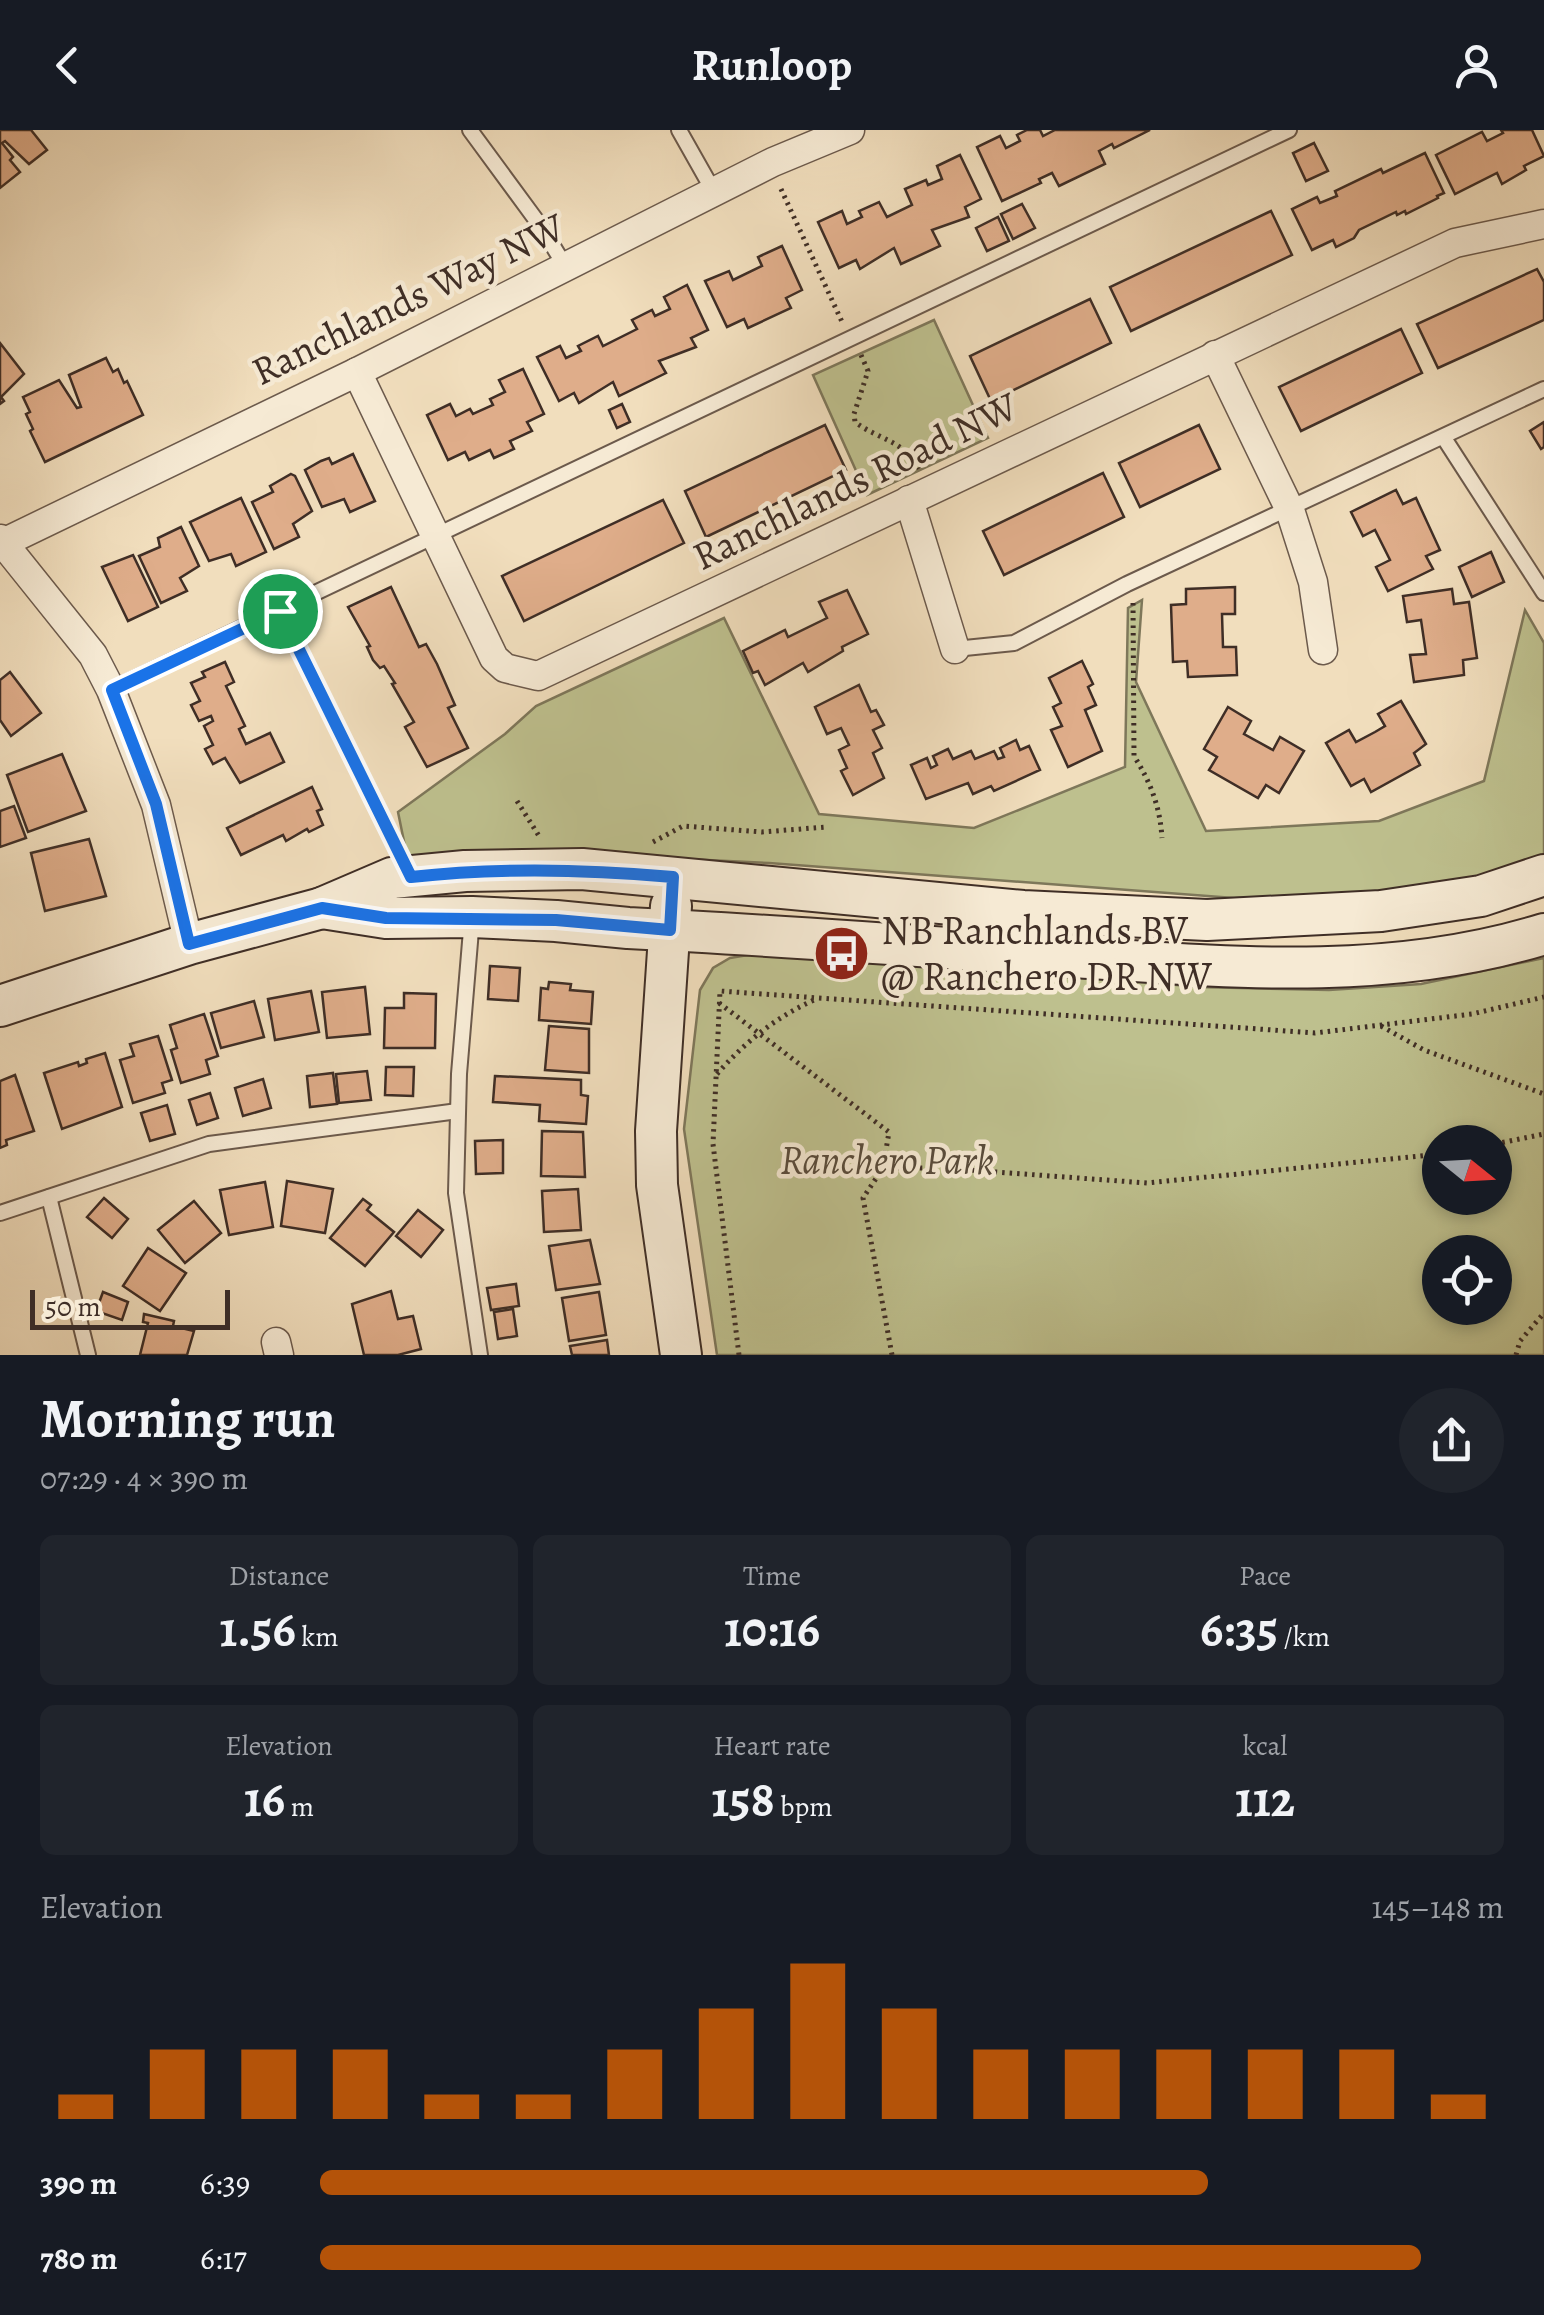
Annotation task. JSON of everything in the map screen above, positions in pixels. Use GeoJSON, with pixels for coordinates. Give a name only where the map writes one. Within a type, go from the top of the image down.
{"type":"FeatureCollection","features":[{"type":"Feature","properties":{"kind":"street","name":"Ranchlands Way NW"},"geometry":{"type":"LineString","coordinates":[[1,541],[357,372],[773,162],[850,130]]}},
{"type":"Feature","properties":{"kind":"street","name":"Ranchlands Road NW"},"geometry":{"type":"LineString","coordinates":[[357,372],[494,658],[506,668],[538,676],[1454,243],[1544,224]]}},
{"type":"Feature","properties":{"kind":"street"},"geometry":{"type":"LineString","coordinates":[[1214,355],[1290,510],[1312,582],[1323,650]]}},
{"type":"Feature","properties":{"kind":"street"},"geometry":{"type":"LineString","coordinates":[[910,500],[954,650]]}},
{"type":"Feature","properties":{"kind":"street"},"geometry":{"type":"LineString","coordinates":[[1,541],[92,655],[112,690],[156,804],[189,944]]}},
{"type":"Feature","properties":{"kind":"street"},"geometry":{"type":"LineString","coordinates":[[0,1003],[189,944],[322,908],[392,878],[492,870],[582,869],[1022,911],[1208,920],[1381,910],[1481,896],[1544,874]]}},
{"type":"Feature","properties":{"kind":"street"},"geometry":{"type":"LineString","coordinates":[[673,877],[656,1130],[657,1185],[681,1355]]}},
{"type":"Feature","properties":{"kind":"street"},"geometry":{"type":"LineString","coordinates":[[322,908],[386,918],[472,917],[1155,962],[1304,968],[1385,967],[1490,951],[1544,934]]}},
{"type":"Feature","properties":{"kind":"lane"},"geometry":{"type":"LineString","coordinates":[[470,130],[565,266]]}},
{"type":"Feature","properties":{"kind":"lane"},"geometry":{"type":"LineString","coordinates":[[679,130],[714,192]]}},
{"type":"Feature","properties":{"kind":"lane"},"geometry":{"type":"LineString","coordinates":[[112,690],[1290,130]]}},
{"type":"Feature","properties":{"kind":"lane"},"geometry":{"type":"LineString","coordinates":[[954,650],[1014,643],[1127,584],[1544,389]]}},
{"type":"Feature","properties":{"kind":"lane"},"geometry":{"type":"LineString","coordinates":[[1444,438],[1544,593]]}},
{"type":"Feature","properties":{"kind":"lane"},"geometry":{"type":"LineString","coordinates":[[280,611],[411,877]]}},
{"type":"Feature","properties":{"kind":"lane"},"geometry":{"type":"LineString","coordinates":[[472,917],[456,1192],[480,1355]]}},
{"type":"Feature","properties":{"kind":"lane"},"geometry":{"type":"LineString","coordinates":[[0,1213],[209,1144],[458,1111]]}},
{"type":"Feature","properties":{"kind":"lane"},"geometry":{"type":"LineString","coordinates":[[49,1197],[88,1355]]}},
{"type":"Feature","properties":{"kind":"path"},"geometry":{"type":"LineString","coordinates":[[1127,584],[1134,608],[1134,756],[1160,812],[1162,838]]}},
{"type":"Feature","properties":{"kind":"path"},"geometry":{"type":"LineString","coordinates":[[517,801],[546,847]]}},
{"type":"Feature","properties":{"kind":"path"},"geometry":{"type":"LineString","coordinates":[[650,844],[683,826],[762,832],[826,827]]}},
{"type":"Feature","properties":{"kind":"path"},"geometry":{"type":"LineString","coordinates":[[740,1355],[713,1144],[720,991],[1314,1033],[1472,1014],[1544,997]]}},
{"type":"Feature","properties":{"kind":"path"},"geometry":{"type":"LineString","coordinates":[[716,1074],[740,1047],[817,998]]}},
{"type":"Feature","properties":{"kind":"path"},"geometry":{"type":"LineString","coordinates":[[719,1003],[890,1132],[883,1168],[864,1198],[892,1355]]}},
{"type":"Feature","properties":{"kind":"path"},"geometry":{"type":"LineString","coordinates":[[1380,1025],[1424,1050],[1544,1094]]}},
{"type":"Feature","properties":{"kind":"path"},"geometry":{"type":"LineString","coordinates":[[1512,1141],[1544,1134]]}},
{"type":"Feature","properties":{"kind":"path"},"geometry":{"type":"LineString","coordinates":[[883,1168],[941,1168],[1147,1183],[1422,1156]]}},
{"type":"Feature","properties":{"kind":"path"},"geometry":{"type":"LineString","coordinates":[[1516,1355],[1520,1341],[1544,1313]]}},
{"type":"Feature","properties":{"kind":"green space"},"geometry":{"type":"Polygon","coordinates":[[[934,320],[988,438],[867,495],[813,375],[934,320]]]}},
{"type":"Feature","properties":{"kind":"green space"},"geometry":{"type":"Polygon","coordinates":[[[1142,600],[1136,682],[1206,831],[1379,821],[1484,781],[1525,610],[1544,643],[1544,858],[1450,884],[1339,895],[1234,898],[769,863],[521,851],[408,861],[398,812],[505,734],[536,706],[724,618],[819,814],[974,828],[1125,767],[1128,608],[1142,600]]]}},
{"type":"Feature","properties":{"kind":"green space","name":"Ranchero Park"},"geometry":{"type":"Polygon","coordinates":[[[754,954],[1056,973],[1197,987],[1329,990],[1421,984],[1544,958],[1544,1355],[717,1355],[684,1129],[700,990],[713,968],[730,958],[754,954]]]}},
{"type":"Feature","properties":{"kind":"building"},"geometry":{"type":"Polygon","coordinates":[[[0,130],[31,130],[47,150],[29,164],[5,141],[2,143],[20,172],[0,188],[0,130]]]}},
{"type":"Feature","properties":{"kind":"building"},"geometry":{"type":"Polygon","coordinates":[[[1040,130],[1043,136],[1055,130],[1150,130],[1099,151],[1105,164],[1059,186],[1052,173],[1039,179],[1041,183],[1002,201],[977,147],[1000,136],[1006,148],[1020,141],[1017,135],[1040,130]]]}},
{"type":"Feature","properties":{"kind":"building"},"geometry":{"type":"Polygon","coordinates":[[[1501,130],[1532,130],[1544,156],[1502,184],[1497,173],[1455,194],[1436,155],[1482,132],[1487,141],[1503,133],[1501,130]]]}},
{"type":"Feature","properties":{"kind":"building"},"geometry":{"type":"Polygon","coordinates":[[[1314,143],[1328,171],[1306,181],[1293,153],[1314,143]]]}},
{"type":"Feature","properties":{"kind":"building"},"geometry":{"type":"Polygon","coordinates":[[[1425,153],[1444,193],[1406,214],[1396,212],[1359,230],[1354,238],[1336,247],[1333,240],[1312,250],[1292,209],[1317,197],[1320,203],[1337,196],[1335,191],[1425,153]]]}},
{"type":"Feature","properties":{"kind":"building"},"geometry":{"type":"Polygon","coordinates":[[[960,155],[981,199],[965,207],[969,217],[932,230],[940,246],[901,264],[894,248],[860,269],[856,260],[839,268],[818,222],[842,211],[847,224],[862,217],[859,211],[879,202],[887,217],[912,205],[905,189],[926,180],[928,185],[942,179],[937,166],[960,155]]]}},
{"type":"Feature","properties":{"kind":"building"},"geometry":{"type":"Polygon","coordinates":[[[1022,204],[1035,228],[1013,239],[1001,214],[1022,204]]]}},
{"type":"Feature","properties":{"kind":"building"},"geometry":{"type":"Polygon","coordinates":[[[1271,211],[1292,255],[1131,331],[1110,287],[1271,211]]]}},
{"type":"Feature","properties":{"kind":"building"},"geometry":{"type":"Polygon","coordinates":[[[998,217],[1009,241],[987,251],[976,228],[998,217]]]}},
{"type":"Feature","properties":{"kind":"building"},"geometry":{"type":"Polygon","coordinates":[[[782,246],[802,290],[786,298],[791,308],[748,328],[744,319],[727,327],[705,281],[729,271],[733,280],[762,266],[758,257],[782,246]]]}},
{"type":"Feature","properties":{"kind":"building"},"geometry":{"type":"Polygon","coordinates":[[[1537,269],[1544,282],[1544,320],[1438,368],[1417,324],[1537,269]]]}},
{"type":"Feature","properties":{"kind":"building"},"geometry":{"type":"Polygon","coordinates":[[[687,285],[708,330],[691,338],[696,347],[659,361],[666,373],[619,396],[613,382],[579,403],[574,393],[559,401],[537,357],[560,346],[566,358],[581,351],[578,346],[598,336],[603,346],[637,329],[632,320],[652,310],[655,316],[670,309],[664,297],[687,285]]]}},
{"type":"Feature","properties":{"kind":"building"},"geometry":{"type":"Polygon","coordinates":[[[1090,299],[1111,343],[991,401],[970,356],[1090,299]]]}},
{"type":"Feature","properties":{"kind":"building"},"geometry":{"type":"Polygon","coordinates":[[[1401,329],[1422,373],[1301,431],[1279,387],[1401,329]]]}},
{"type":"Feature","properties":{"kind":"building"},"geometry":{"type":"Polygon","coordinates":[[[0,343],[24,374],[1,397],[4,401],[0,404],[0,343]]]}},
{"type":"Feature","properties":{"kind":"building"},"geometry":{"type":"Polygon","coordinates":[[[106,358],[113,372],[118,369],[124,383],[127,381],[143,415],[45,462],[30,431],[33,429],[26,414],[30,412],[23,397],[59,380],[77,408],[81,407],[69,375],[106,358]]]}},
{"type":"Feature","properties":{"kind":"building"},"geometry":{"type":"Polygon","coordinates":[[[523,369],[544,414],[527,422],[532,431],[510,441],[514,449],[494,458],[490,450],[469,460],[465,452],[448,460],[427,415],[450,404],[456,416],[493,405],[490,399],[505,392],[499,380],[523,369]]]}},
{"type":"Feature","properties":{"kind":"building"},"geometry":{"type":"Polygon","coordinates":[[[622,404],[630,422],[617,428],[609,410],[622,404]]]}},
{"type":"Feature","properties":{"kind":"building"},"geometry":{"type":"Polygon","coordinates":[[[1544,422],[1544,447],[1541,449],[1530,431],[1544,422]]]}},
{"type":"Feature","properties":{"kind":"building"},"geometry":{"type":"Polygon","coordinates":[[[825,425],[846,470],[706,537],[685,491],[825,425]]]}},
{"type":"Feature","properties":{"kind":"building"},"geometry":{"type":"Polygon","coordinates":[[[1199,425],[1220,469],[1140,507],[1119,463],[1199,425]]]}},
{"type":"Feature","properties":{"kind":"building"},"geometry":{"type":"Polygon","coordinates":[[[353,454],[375,501],[350,512],[344,499],[322,507],[305,470],[329,458],[332,464],[353,454]]]}},
{"type":"Feature","properties":{"kind":"building"},"geometry":{"type":"Polygon","coordinates":[[[1103,473],[1124,517],[1004,575],[983,531],[1103,473]]]}},
{"type":"Feature","properties":{"kind":"building"},"geometry":{"type":"Polygon","coordinates":[[[291,474],[312,511],[293,524],[299,537],[274,549],[252,502],[273,492],[270,486],[291,474]]]}},
{"type":"Feature","properties":{"kind":"building"},"geometry":{"type":"Polygon","coordinates":[[[1396,490],[1403,504],[1416,498],[1440,550],[1426,556],[1433,569],[1388,591],[1376,567],[1390,560],[1375,530],[1363,536],[1351,512],[1396,490]]]}},
{"type":"Feature","properties":{"kind":"building"},"geometry":{"type":"Polygon","coordinates":[[[241,498],[266,552],[236,566],[231,554],[209,561],[190,522],[241,498]]]}},
{"type":"Feature","properties":{"kind":"building"},"geometry":{"type":"Polygon","coordinates":[[[663,500],[684,543],[524,621],[502,576],[663,500]]]}},
{"type":"Feature","properties":{"kind":"building"},"geometry":{"type":"Polygon","coordinates":[[[181,527],[199,566],[180,578],[187,591],[161,603],[139,556],[160,547],[158,538],[181,527]]]}},
{"type":"Feature","properties":{"kind":"building"},"geometry":{"type":"Polygon","coordinates":[[[1491,552],[1504,582],[1472,597],[1459,567],[1491,552]]]}},
{"type":"Feature","properties":{"kind":"building"},"geometry":{"type":"Polygon","coordinates":[[[133,555],[158,607],[128,621],[102,567],[133,555]]]}},
{"type":"Feature","properties":{"kind":"building"},"geometry":{"type":"Polygon","coordinates":[[[391,587],[419,647],[426,644],[437,664],[455,705],[448,708],[468,748],[427,767],[405,727],[414,722],[392,684],[395,683],[384,666],[380,668],[373,660],[367,647],[370,646],[348,607],[391,587]]]}},
{"type":"Feature","properties":{"kind":"building"},"geometry":{"type":"Polygon","coordinates":[[[1235,587],[1235,614],[1222,614],[1223,647],[1236,647],[1237,675],[1188,677],[1187,661],[1173,662],[1171,605],[1186,604],[1186,589],[1235,587]]]}},
{"type":"Feature","properties":{"kind":"building"},"geometry":{"type":"Polygon","coordinates":[[[1452,589],[1454,604],[1469,602],[1477,658],[1463,660],[1464,675],[1414,682],[1410,655],[1426,654],[1421,620],[1407,622],[1403,596],[1452,589]]]}},
{"type":"Feature","properties":{"kind":"building"},"geometry":{"type":"Polygon","coordinates":[[[847,590],[868,634],[808,672],[803,663],[765,685],[758,671],[753,673],[743,651],[785,630],[788,637],[827,618],[819,602],[847,590]]]}},
{"type":"Feature","properties":{"kind":"building"},"geometry":{"type":"Polygon","coordinates":[[[1082,661],[1093,684],[1088,687],[1096,705],[1085,710],[1102,751],[1068,767],[1051,730],[1062,726],[1053,707],[1061,703],[1049,678],[1082,661]]]}},
{"type":"Feature","properties":{"kind":"building"},"geometry":{"type":"Polygon","coordinates":[[[225,662],[234,682],[226,686],[245,726],[239,729],[246,744],[270,733],[284,762],[240,783],[225,758],[213,764],[205,749],[213,745],[204,726],[213,721],[211,716],[199,721],[191,705],[200,701],[191,683],[205,677],[202,672],[225,662]]]}},
{"type":"Feature","properties":{"kind":"building"},"geometry":{"type":"Polygon","coordinates":[[[10,672],[41,713],[11,736],[0,720],[0,680],[10,672]]]}},
{"type":"Feature","properties":{"kind":"building"},"geometry":{"type":"Polygon","coordinates":[[[859,685],[871,712],[876,710],[884,725],[873,730],[882,748],[873,753],[884,778],[853,795],[841,771],[847,768],[839,750],[849,745],[841,728],[827,734],[815,707],[859,685]]]}},
{"type":"Feature","properties":{"kind":"building"},"geometry":{"type":"Polygon","coordinates":[[[1401,701],[1426,744],[1414,753],[1420,765],[1371,792],[1364,779],[1351,786],[1326,743],[1349,730],[1356,742],[1375,732],[1385,726],[1378,714],[1401,701]]]}},
{"type":"Feature","properties":{"kind":"building"},"geometry":{"type":"Polygon","coordinates":[[[1228,707],[1251,721],[1244,734],[1273,750],[1280,737],[1304,751],[1279,793],[1266,785],[1258,798],[1209,770],[1217,757],[1204,749],[1228,707]]]}},
{"type":"Feature","properties":{"kind":"building"},"geometry":{"type":"Polygon","coordinates":[[[1016,740],[1020,750],[1029,746],[1040,770],[994,791],[991,786],[973,794],[968,783],[926,799],[911,765],[927,758],[931,768],[937,765],[933,756],[948,749],[953,759],[971,751],[975,759],[994,751],[998,759],[1004,757],[1000,748],[1016,740]]]}},
{"type":"Feature","properties":{"kind":"building"},"geometry":{"type":"Polygon","coordinates":[[[62,754],[86,811],[28,832],[7,775],[62,754]]]}},
{"type":"Feature","properties":{"kind":"building"},"geometry":{"type":"Polygon","coordinates":[[[312,787],[322,809],[317,811],[323,825],[286,841],[283,835],[241,855],[227,828],[312,787]]]}},
{"type":"Feature","properties":{"kind":"building"},"geometry":{"type":"Polygon","coordinates":[[[14,806],[26,838],[0,847],[0,811],[14,806]]]}},
{"type":"Feature","properties":{"kind":"building"},"geometry":{"type":"Polygon","coordinates":[[[89,839],[106,896],[45,911],[31,853],[89,839]]]}},
{"type":"Feature","properties":{"kind":"building"},"geometry":{"type":"Polygon","coordinates":[[[490,966],[520,968],[518,1001],[488,999],[490,966]]]}},
{"type":"Feature","properties":{"kind":"building"},"geometry":{"type":"Polygon","coordinates":[[[549,982],[571,984],[570,990],[593,992],[591,1024],[539,1020],[541,988],[548,989],[549,982]]]}},
{"type":"Feature","properties":{"kind":"building"},"geometry":{"type":"Polygon","coordinates":[[[365,987],[370,1034],[327,1038],[322,992],[365,987]]]}},
{"type":"Feature","properties":{"kind":"building"},"geometry":{"type":"Polygon","coordinates":[[[311,991],[319,1032],[275,1040],[268,999],[311,991]]]}},
{"type":"Feature","properties":{"kind":"building"},"geometry":{"type":"Polygon","coordinates":[[[404,993],[436,994],[435,1048],[384,1048],[385,1008],[404,1008],[404,993]]]}},
{"type":"Feature","properties":{"kind":"building"},"geometry":{"type":"Polygon","coordinates":[[[254,1001],[264,1037],[221,1048],[211,1013],[254,1001]]]}},
{"type":"Feature","properties":{"kind":"building"},"geometry":{"type":"Polygon","coordinates":[[[204,1014],[218,1056],[206,1060],[210,1074],[181,1083],[171,1050],[177,1048],[170,1025],[204,1014]]]}},
{"type":"Feature","properties":{"kind":"building"},"geometry":{"type":"Polygon","coordinates":[[[549,1026],[589,1029],[589,1073],[545,1070],[549,1026]]]}},
{"type":"Feature","properties":{"kind":"building"},"geometry":{"type":"Polygon","coordinates":[[[158,1036],[172,1080],[162,1083],[165,1093],[133,1103],[120,1060],[134,1056],[130,1044],[158,1036]]]}},
{"type":"Feature","properties":{"kind":"building"},"geometry":{"type":"Polygon","coordinates":[[[105,1053],[122,1107],[62,1129],[44,1073],[78,1062],[79,1066],[87,1063],[86,1059],[105,1053]]]}},
{"type":"Feature","properties":{"kind":"building"},"geometry":{"type":"Polygon","coordinates":[[[386,1067],[414,1067],[413,1096],[385,1095],[386,1067]]]}},
{"type":"Feature","properties":{"kind":"building"},"geometry":{"type":"Polygon","coordinates":[[[367,1071],[371,1100],[339,1103],[336,1074],[367,1071]]]}},
{"type":"Feature","properties":{"kind":"building"},"geometry":{"type":"Polygon","coordinates":[[[333,1073],[337,1104],[310,1107],[307,1076],[333,1073]]]}},
{"type":"Feature","properties":{"kind":"building"},"geometry":{"type":"Polygon","coordinates":[[[15,1075],[34,1131],[6,1140],[7,1145],[0,1148],[0,1081],[15,1075]]]}},
{"type":"Feature","properties":{"kind":"building"},"geometry":{"type":"Polygon","coordinates":[[[495,1076],[581,1080],[581,1095],[588,1096],[586,1124],[539,1121],[540,1105],[493,1102],[495,1076]]]}},
{"type":"Feature","properties":{"kind":"building"},"geometry":{"type":"Polygon","coordinates":[[[263,1079],[271,1108],[243,1116],[235,1088],[263,1079]]]}},
{"type":"Feature","properties":{"kind":"building"},"geometry":{"type":"Polygon","coordinates":[[[210,1093],[218,1118],[197,1125],[189,1100],[210,1093]]]}},
{"type":"Feature","properties":{"kind":"building"},"geometry":{"type":"Polygon","coordinates":[[[167,1105],[175,1134],[150,1141],[141,1113],[167,1105]]]}},
{"type":"Feature","properties":{"kind":"building"},"geometry":{"type":"Polygon","coordinates":[[[542,1131],[583,1132],[585,1177],[541,1176],[542,1131]]]}},
{"type":"Feature","properties":{"kind":"building"},"geometry":{"type":"Polygon","coordinates":[[[503,1140],[503,1173],[476,1174],[475,1141],[503,1140]]]}},
{"type":"Feature","properties":{"kind":"building"},"geometry":{"type":"Polygon","coordinates":[[[287,1181],[333,1189],[325,1233],[281,1226],[287,1181]]]}},
{"type":"Feature","properties":{"kind":"building"},"geometry":{"type":"Polygon","coordinates":[[[265,1182],[273,1227],[229,1235],[220,1190],[265,1182]]]}},
{"type":"Feature","properties":{"kind":"building"},"geometry":{"type":"Polygon","coordinates":[[[578,1189],[581,1230],[544,1232],[542,1191],[578,1189]]]}},
{"type":"Feature","properties":{"kind":"building"},"geometry":{"type":"Polygon","coordinates":[[[104,1198],[128,1219],[112,1238],[87,1217],[104,1198]]]}},
{"type":"Feature","properties":{"kind":"building"},"geometry":{"type":"Polygon","coordinates":[[[363,1199],[371,1205],[367,1210],[394,1232],[365,1266],[330,1238],[363,1199]]]}},
{"type":"Feature","properties":{"kind":"building"},"geometry":{"type":"Polygon","coordinates":[[[194,1201],[221,1233],[185,1263],[158,1230],[194,1201]]]}},
{"type":"Feature","properties":{"kind":"building"},"geometry":{"type":"Polygon","coordinates":[[[418,1210],[443,1230],[421,1257],[396,1236],[418,1210]]]}},
{"type":"Feature","properties":{"kind":"building"},"geometry":{"type":"Polygon","coordinates":[[[590,1240],[600,1284],[556,1290],[549,1246],[590,1240]]]}},
{"type":"Feature","properties":{"kind":"building"},"geometry":{"type":"Polygon","coordinates":[[[148,1248],[186,1273],[160,1311],[123,1286],[148,1248]]]}},
{"type":"Feature","properties":{"kind":"building"},"geometry":{"type":"Polygon","coordinates":[[[516,1284],[519,1306],[491,1310],[487,1288],[516,1284]]]}},
{"type":"Feature","properties":{"kind":"building"},"geometry":{"type":"Polygon","coordinates":[[[391,1291],[398,1319],[413,1316],[421,1349],[398,1355],[364,1355],[352,1304],[391,1291]]]}},
{"type":"Feature","properties":{"kind":"building"},"geometry":{"type":"Polygon","coordinates":[[[103,1292],[128,1302],[122,1320],[96,1311],[103,1292]]]}},
{"type":"Feature","properties":{"kind":"building"},"geometry":{"type":"Polygon","coordinates":[[[599,1292],[606,1335],[569,1341],[562,1298],[599,1292]]]}},
{"type":"Feature","properties":{"kind":"building"},"geometry":{"type":"Polygon","coordinates":[[[513,1309],[517,1336],[498,1339],[494,1312],[513,1309]]]}},
{"type":"Feature","properties":{"kind":"building"},"geometry":{"type":"Polygon","coordinates":[[[144,1314],[174,1321],[173,1326],[194,1331],[187,1355],[140,1355],[148,1323],[143,1322],[144,1314]]]}},
{"type":"Feature","properties":{"kind":"building"},"geometry":{"type":"Polygon","coordinates":[[[607,1340],[609,1355],[572,1355],[570,1346],[607,1340]]]}},
{"type":"Feature","properties":{"kind":"place","name":"NB Ranchlands BV @ Ranchero DR NW"},"geometry":{"type":"Point","coordinates":[842,953]}},
{"type":"Feature","properties":{"kind":"route"},"geometry":{"type":"LineString","coordinates":[[280,611],[411,877],[506,869],[582,869],[673,877],[670,930],[556,920],[386,918],[322,908],[189,944],[156,804],[112,690],[280,611]]}}]}
